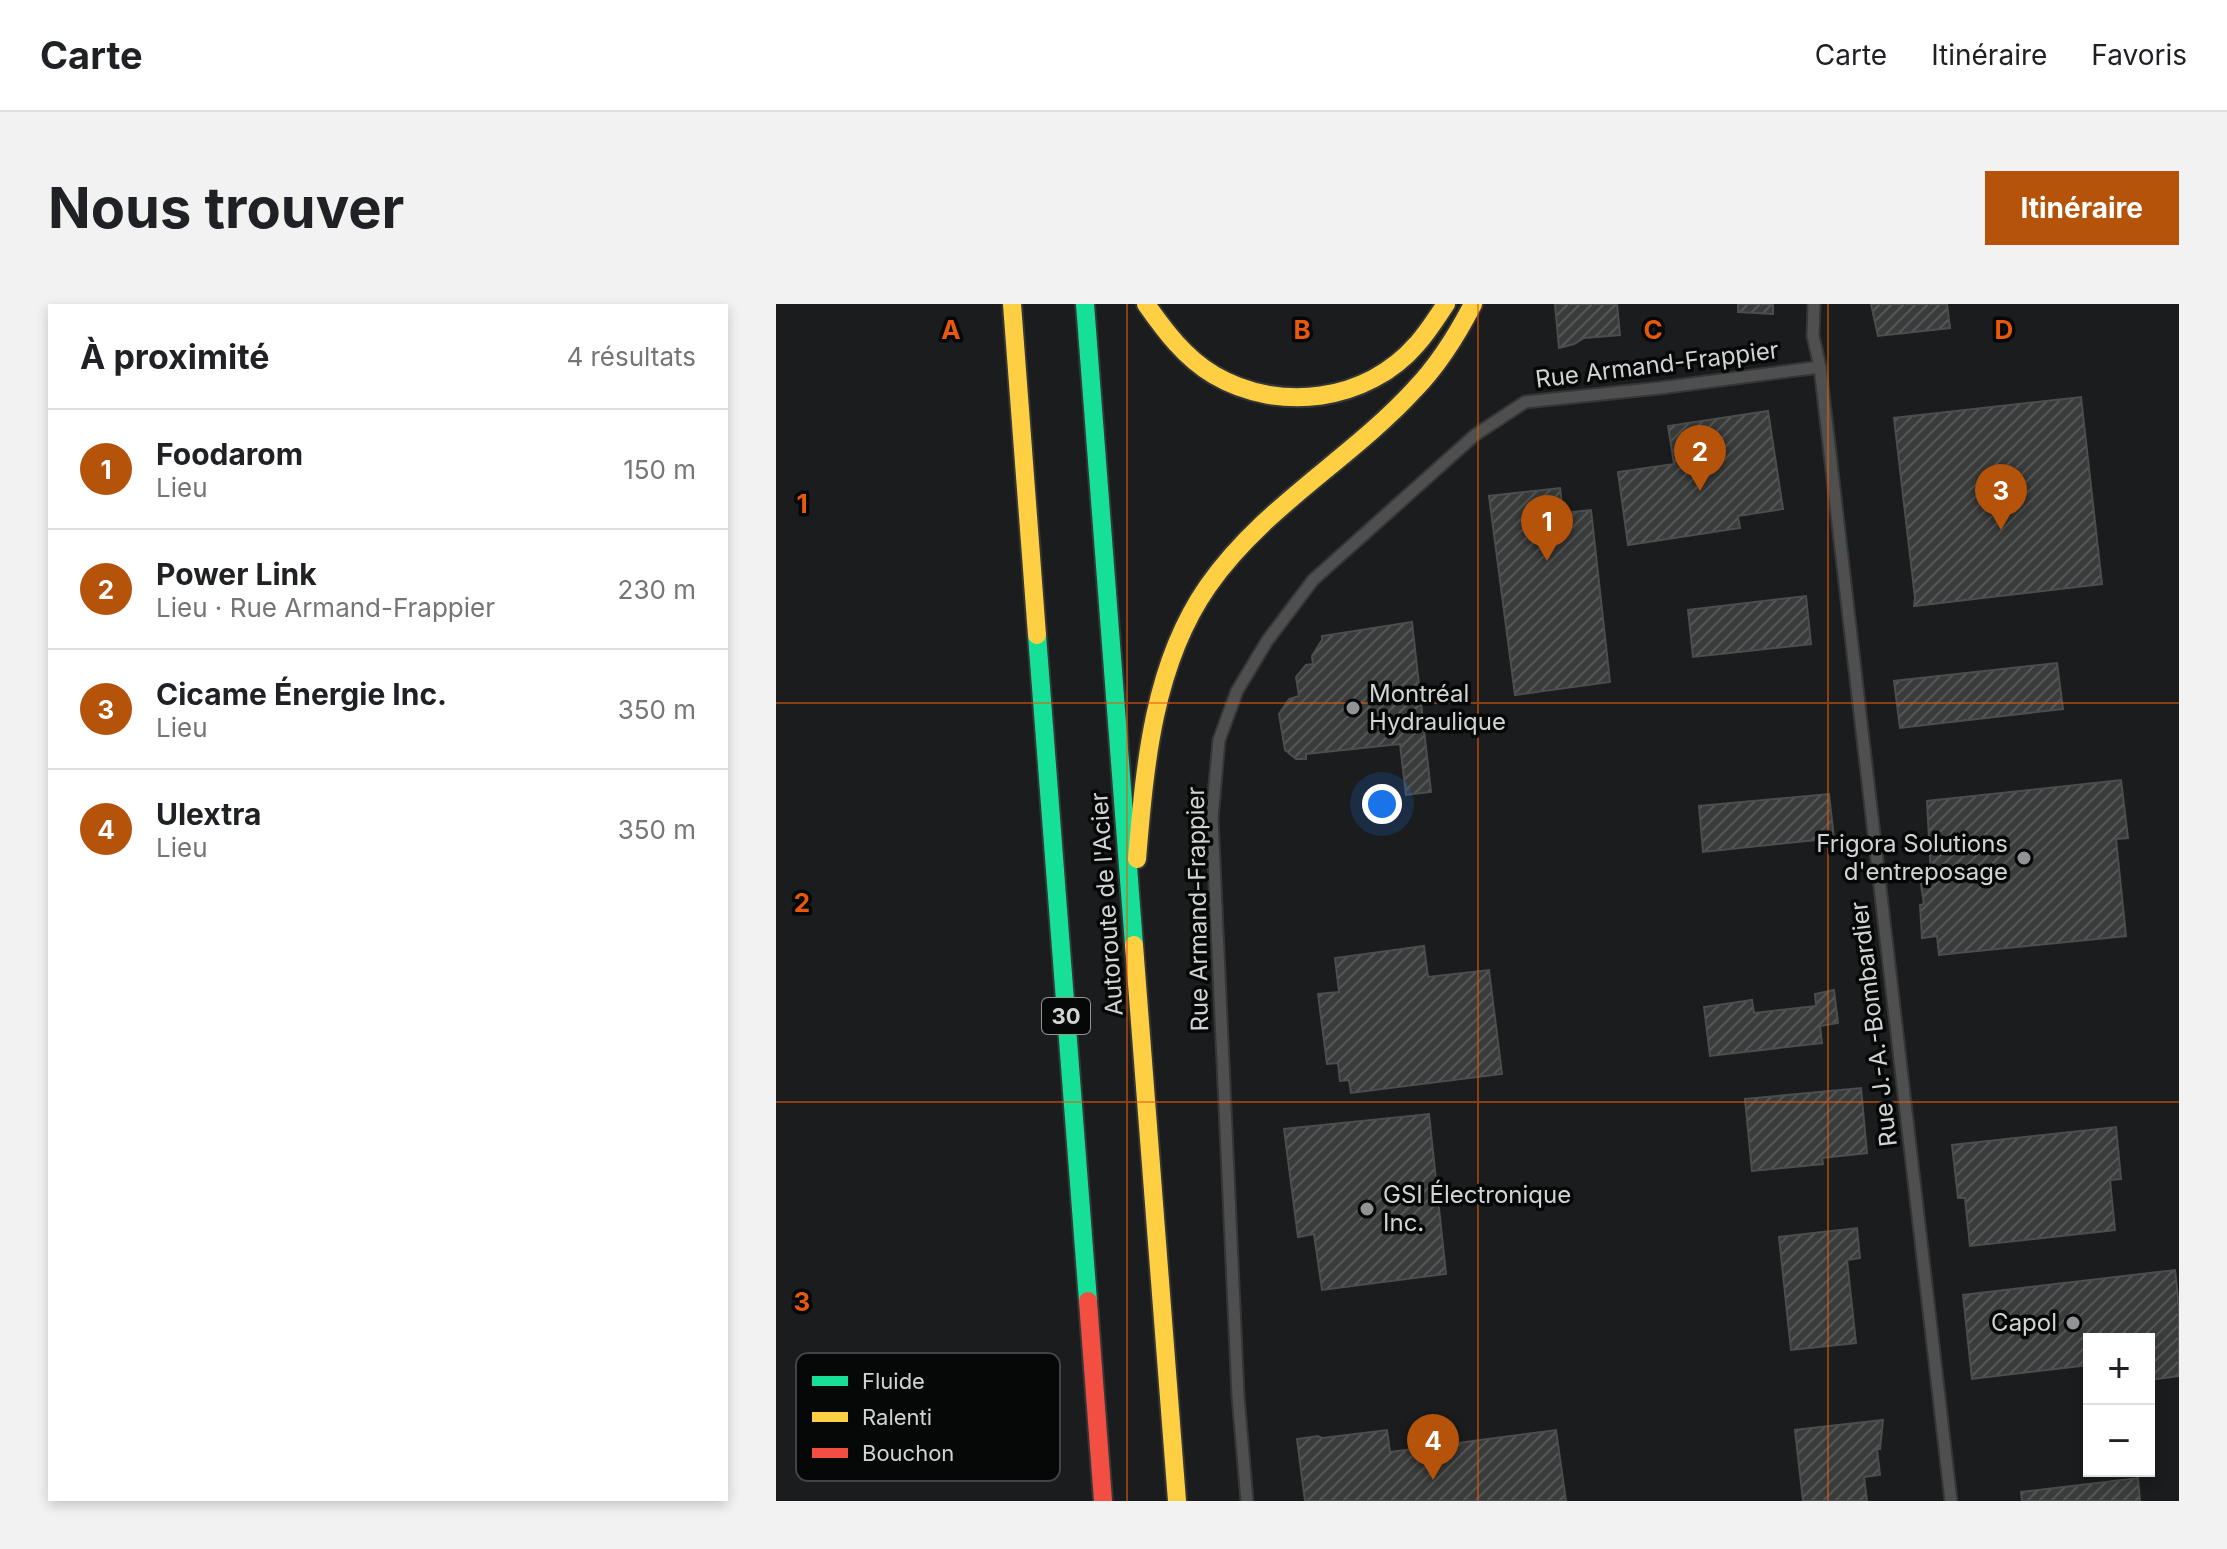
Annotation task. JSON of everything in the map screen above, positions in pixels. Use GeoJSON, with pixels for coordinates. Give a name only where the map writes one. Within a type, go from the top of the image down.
{"type":"FeatureCollection","features":[{"type":"Feature","properties":{"kind":"highway","name":"Autoroute de l'Acier"},"geometry":{"type":"LineString","coordinates":[[1012,304],[1103,1501]]}},
{"type":"Feature","properties":{"kind":"highway","name":"Autoroute de l'Acier"},"geometry":{"type":"LineString","coordinates":[[1085,304],[1177,1501]]}},
{"type":"Feature","properties":{"kind":"highway"},"geometry":{"type":"LineString","coordinates":[[1146,304],[1167,337],[1201,369],[1243,389],[1272,397],[1303,399],[1349,391],[1388,371],[1422,342],[1446,304]]}},
{"type":"Feature","properties":{"kind":"highway"},"geometry":{"type":"LineString","coordinates":[[1131,918],[1150,738],[1163,679],[1193,611],[1221,568],[1251,535],[1407,400],[1450,348],[1473,304]]}},
{"type":"Feature","properties":{"kind":"street","name":"Rue J.-A.-Bombardier"},"geometry":{"type":"LineString","coordinates":[[1814,304],[1813,336],[1820,367],[1951,1501]]}},
{"type":"Feature","properties":{"kind":"street","name":"Rue Armand-Frappier"},"geometry":{"type":"LineString","coordinates":[[1247,1501],[1238,1396],[1212,818],[1219,740],[1237,691],[1267,641],[1313,580],[1475,435],[1525,402],[1820,367]]}},
{"type":"Feature","properties":{"kind":"building"},"geometry":{"type":"Polygon","coordinates":[[[1555,304],[1617,304],[1620,335],[1584,338],[1559,348],[1555,304]]]}},
{"type":"Feature","properties":{"kind":"building"},"geometry":{"type":"Polygon","coordinates":[[[1738,304],[1773,304],[1773,314],[1738,312],[1738,304]]]}},
{"type":"Feature","properties":{"kind":"building"},"geometry":{"type":"Polygon","coordinates":[[[1871,304],[1947,304],[1950,328],[1878,336],[1871,304]]]}},
{"type":"Feature","properties":{"kind":"building"},"geometry":{"type":"Polygon","coordinates":[[[2081,397],[2102,584],[1914,606],[1894,418],[2081,397]]]}},
{"type":"Feature","properties":{"kind":"building"},"geometry":{"type":"Polygon","coordinates":[[[1768,411],[1783,509],[1738,516],[1740,528],[1628,545],[1618,472],[1674,464],[1668,426],[1768,411]]]}},
{"type":"Feature","properties":{"kind":"building"},"geometry":{"type":"Polygon","coordinates":[[[1560,488],[1563,513],[1591,510],[1610,682],[1515,695],[1489,496],[1560,488]]]}},
{"type":"Feature","properties":{"kind":"building"},"geometry":{"type":"Polygon","coordinates":[[[1806,596],[1811,644],[1693,657],[1688,610],[1806,596]]]}},
{"type":"Feature","properties":{"kind":"building","name":"Montréal Hydraulique"},"geometry":{"type":"Polygon","coordinates":[[[1412,622],[1431,792],[1406,795],[1400,744],[1306,754],[1306,759],[1296,759],[1285,750],[1279,714],[1289,699],[1299,696],[1296,677],[1306,665],[1313,664],[1312,656],[1322,636],[1412,622]]]}},
{"type":"Feature","properties":{"kind":"building"},"geometry":{"type":"Polygon","coordinates":[[[2057,663],[2063,709],[1900,728],[1894,681],[2057,663]]]}},
{"type":"Feature","properties":{"kind":"building","name":"Frigora Solutions d'entreposage"},"geometry":{"type":"Polygon","coordinates":[[[2121,780],[2128,838],[2116,839],[2126,936],[1939,955],[1937,936],[1922,938],[1920,905],[1924,904],[1920,878],[1931,876],[1927,801],[2121,780]]]}},
{"type":"Feature","properties":{"kind":"building"},"geometry":{"type":"Polygon","coordinates":[[[1829,794],[1834,838],[1703,852],[1699,806],[1829,794]]]}},
{"type":"Feature","properties":{"kind":"building"},"geometry":{"type":"Polygon","coordinates":[[[1424,946],[1428,977],[1489,970],[1502,1074],[1351,1093],[1349,1080],[1340,1081],[1338,1063],[1327,1064],[1318,994],[1339,992],[1335,958],[1424,946]]]}},
{"type":"Feature","properties":{"kind":"building"},"geometry":{"type":"Polygon","coordinates":[[[1834,990],[1838,1023],[1820,1026],[1822,1043],[1710,1056],[1704,1007],[1752,1000],[1754,1013],[1816,1006],[1815,994],[1834,990]]]}},
{"type":"Feature","properties":{"kind":"building"},"geometry":{"type":"Polygon","coordinates":[[[1861,1088],[1867,1153],[1822,1158],[1823,1164],[1752,1171],[1745,1099],[1861,1088]]]}},
{"type":"Feature","properties":{"kind":"building","name":"GSI Électronique Inc."},"geometry":{"type":"Polygon","coordinates":[[[1429,1114],[1446,1274],[1322,1290],[1314,1234],[1298,1237],[1284,1129],[1429,1114]]]}},
{"type":"Feature","properties":{"kind":"building"},"geometry":{"type":"Polygon","coordinates":[[[2116,1127],[2121,1179],[2110,1180],[2115,1230],[1970,1246],[1965,1198],[1958,1198],[1952,1145],[2116,1127]]]}},
{"type":"Feature","properties":{"kind":"building"},"geometry":{"type":"Polygon","coordinates":[[[1857,1228],[1860,1258],[1847,1260],[1856,1343],[1791,1350],[1779,1237],[1857,1228]]]}},
{"type":"Feature","properties":{"kind":"building","name":"Capol"},"geometry":{"type":"Polygon","coordinates":[[[2175,1270],[2179,1306],[2179,1376],[2155,1379],[2155,1333],[2083,1333],[2083,1366],[1972,1379],[1963,1295],[2175,1270]]]}},
{"type":"Feature","properties":{"kind":"building"},"geometry":{"type":"Polygon","coordinates":[[[1883,1420],[1880,1449],[1877,1449],[1880,1475],[1864,1477],[1867,1501],[1803,1501],[1795,1430],[1883,1420]]]}},
{"type":"Feature","properties":{"kind":"building"},"geometry":{"type":"Polygon","coordinates":[[[1387,1430],[1390,1452],[1556,1430],[1566,1501],[1305,1501],[1297,1439],[1387,1430]]]}},
{"type":"Feature","properties":{"kind":"building"},"geometry":{"type":"Polygon","coordinates":[[[2138,1478],[2140,1501],[2022,1501],[2021,1492],[2138,1478]]]}},
{"type":"Feature","properties":{"kind":"traffic: fast"},"geometry":{"type":"LineString","coordinates":[[1085,304],[1134,945]]}},
{"type":"Feature","properties":{"kind":"traffic: fast"},"geometry":{"type":"LineString","coordinates":[[1037,635],[1088,1301]]}},
{"type":"Feature","properties":{"kind":"traffic: slow"},"geometry":{"type":"LineString","coordinates":[[1012,304],[1037,635]]}},
{"type":"Feature","properties":{"kind":"traffic: slow"},"geometry":{"type":"LineString","coordinates":[[1146,304],[1185,352],[1214,375],[1239,387],[1294,397],[1321,396],[1373,379],[1397,364],[1417,344],[1446,304]]}},
{"type":"Feature","properties":{"kind":"traffic: slow"},"geometry":{"type":"LineString","coordinates":[[1137,859],[1148,752],[1155,717],[1163,682],[1189,617],[1208,586],[1255,532],[1390,414],[1424,379],[1447,349],[1473,304]]}},
{"type":"Feature","properties":{"kind":"traffic: slow"},"geometry":{"type":"LineString","coordinates":[[1134,945],[1177,1501]]}},
{"type":"Feature","properties":{"kind":"traffic: jam"},"geometry":{"type":"LineString","coordinates":[[1088,1301],[1103,1501]]}},
{"type":"Feature","properties":{"kind":"place","name":"Power Link"},"geometry":{"type":"Point","coordinates":[1700,491]}},
{"type":"Feature","properties":{"kind":"place","name":"Cicame Énergie Inc."},"geometry":{"type":"Point","coordinates":[2001,530]}},
{"type":"Feature","properties":{"kind":"place","name":"Foodarom"},"geometry":{"type":"Point","coordinates":[1547,561]}},
{"type":"Feature","properties":{"kind":"place","name":"Montréal Hydraulique"},"geometry":{"type":"Point","coordinates":[1353,708]}},
{"type":"Feature","properties":{"kind":"place","name":"Frigora Solutions d'entreposage"},"geometry":{"type":"Point","coordinates":[2024,858]}},
{"type":"Feature","properties":{"kind":"place","name":"GSI Électronique Inc."},"geometry":{"type":"Point","coordinates":[1367,1209]}},
{"type":"Feature","properties":{"kind":"place","name":"Capol"},"geometry":{"type":"Point","coordinates":[2073,1323]}},
{"type":"Feature","properties":{"kind":"place","name":"Ulextra"},"geometry":{"type":"Point","coordinates":[1433,1480]}}]}
